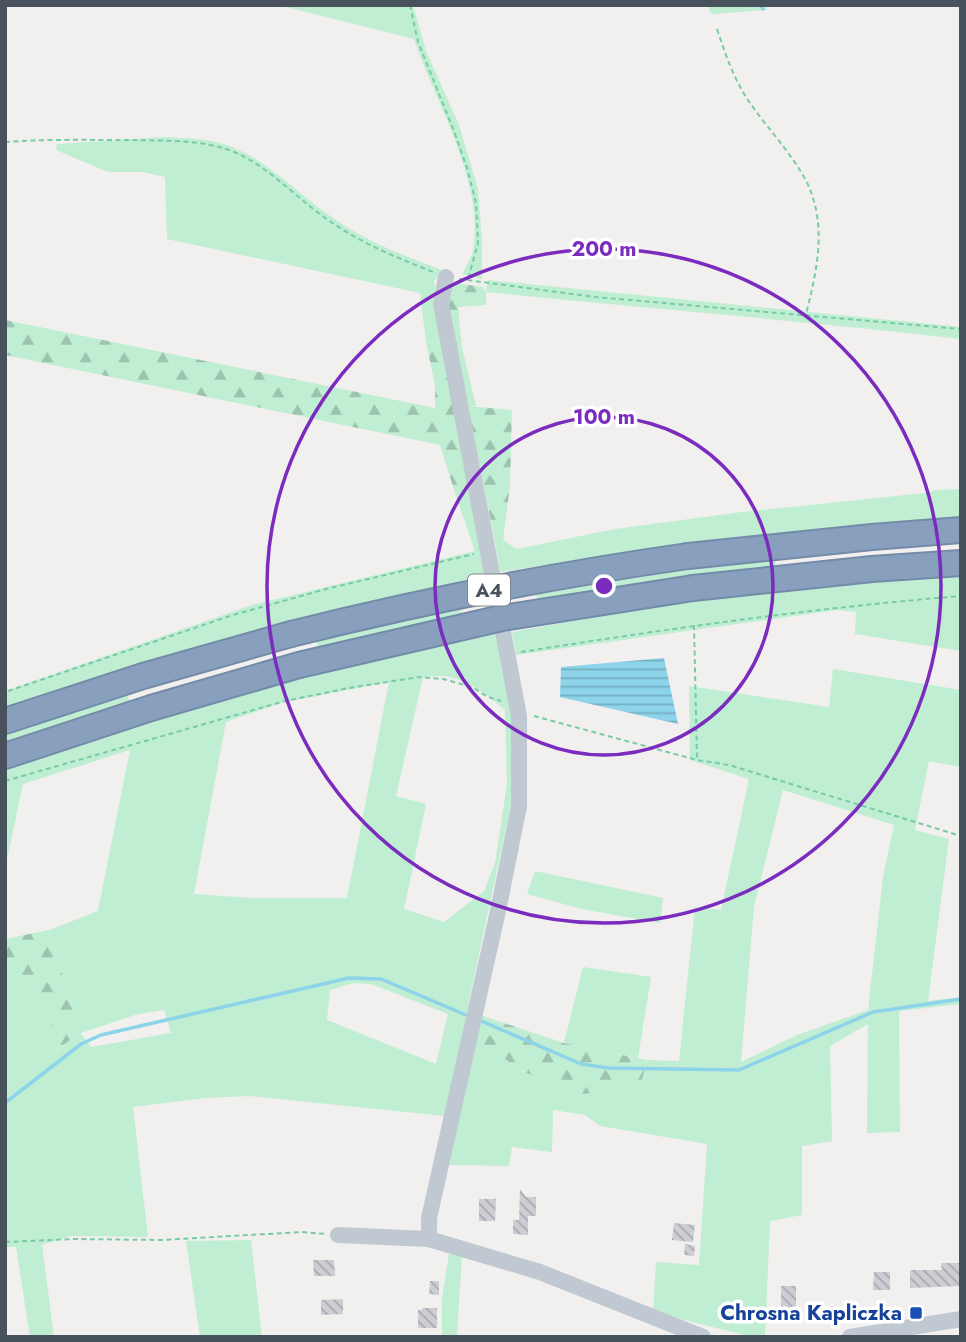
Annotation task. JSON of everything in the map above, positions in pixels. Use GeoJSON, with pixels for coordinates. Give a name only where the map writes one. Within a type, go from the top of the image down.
{"type":"FeatureCollection","features":[{"type":"Feature","properties":{"kind":"highway","name":"A4"},"geometry":{"type":"LineString","coordinates":[[5,721],[143,676],[291,634],[444,598],[582,572],[688,556],[961,530]]}},
{"type":"Feature","properties":{"kind":"highway","name":"A4"},"geometry":{"type":"LineString","coordinates":[[5,756],[150,708],[299,665],[502,618],[693,588],[872,569],[961,563]]}},
{"type":"Feature","properties":{"kind":"street"},"geometry":{"type":"LineString","coordinates":[[429,1239],[429,1218],[519,806],[518,709],[441,304],[446,277]]}},
{"type":"Feature","properties":{"kind":"street"},"geometry":{"type":"LineString","coordinates":[[338,1235],[429,1239],[540,1272],[703,1337]]}},
{"type":"Feature","properties":{"kind":"street"},"geometry":{"type":"LineString","coordinates":[[850,1337],[961,1319]]}},
{"type":"Feature","properties":{"kind":"path"},"geometry":{"type":"LineString","coordinates":[[410,5],[418,42],[454,131],[476,204],[478,243],[468,280]]}},
{"type":"Feature","properties":{"kind":"path"},"geometry":{"type":"LineString","coordinates":[[718,29],[733,76],[811,190],[819,237],[817,270],[806,314]]}},
{"type":"Feature","properties":{"kind":"path"},"geometry":{"type":"LineString","coordinates":[[5,142],[48,139],[145,141],[195,143],[230,150],[269,173],[325,218],[370,247],[446,277],[595,297],[961,329]]}},
{"type":"Feature","properties":{"kind":"path"},"geometry":{"type":"LineString","coordinates":[[8,691],[233,615],[326,589],[487,551]]}},
{"type":"Feature","properties":{"kind":"path"},"geometry":{"type":"LineString","coordinates":[[508,654],[846,605],[961,596]]}},
{"type":"Feature","properties":{"kind":"path"},"geometry":{"type":"LineString","coordinates":[[694,625],[697,760]]}},
{"type":"Feature","properties":{"kind":"path"},"geometry":{"type":"LineString","coordinates":[[5,781],[285,701],[419,677],[443,679],[472,687],[488,697],[543,718],[697,760],[729,765],[961,836]]}},
{"type":"Feature","properties":{"kind":"path"},"geometry":{"type":"LineString","coordinates":[[5,1242],[54,1239],[161,1240],[302,1232],[338,1235]]}},
{"type":"Feature","properties":{"kind":"green space"},"geometry":{"type":"Polygon","coordinates":[[[278,5],[413,5],[426,51],[459,125],[478,189],[482,279],[462,274],[473,250],[475,224],[472,197],[456,142],[414,39],[278,5]]]}},
{"type":"Feature","properties":{"kind":"green space"},"geometry":{"type":"Polygon","coordinates":[[[708,5],[765,5],[767,10],[711,14],[708,5]]]}},
{"type":"Feature","properties":{"kind":"green space"},"geometry":{"type":"Polygon","coordinates":[[[164,137],[212,141],[246,153],[346,227],[387,248],[444,271],[434,281],[445,341],[426,342],[420,293],[167,239],[165,177],[143,172],[108,172],[56,150],[57,144],[164,137]]]}},
{"type":"Feature","properties":{"kind":"green space"},"geometry":{"type":"Polygon","coordinates":[[[488,280],[961,327],[961,339],[486,292],[488,280]]]}},
{"type":"Feature","properties":{"kind":"green space"},"geometry":{"type":"Polygon","coordinates":[[[455,283],[483,287],[486,292],[486,305],[458,307],[462,347],[456,348],[447,301],[450,287],[455,283]]]}},
{"type":"Feature","properties":{"kind":"green space"},"geometry":{"type":"Polygon","coordinates":[[[5,320],[435,408],[435,385],[426,342],[445,341],[475,492],[456,496],[440,445],[5,355],[5,320]]]}},
{"type":"Feature","properties":{"kind":"green space"},"geometry":{"type":"Polygon","coordinates":[[[462,347],[476,406],[468,406],[456,348],[462,347]]]}},
{"type":"Feature","properties":{"kind":"green space"},"geometry":{"type":"Polygon","coordinates":[[[468,406],[512,410],[510,486],[503,540],[517,549],[497,553],[468,406]]]}},
{"type":"Feature","properties":{"kind":"green space"},"geometry":{"type":"Polygon","coordinates":[[[961,489],[961,518],[696,541],[500,572],[497,553],[615,529],[742,512],[961,489]]]}},
{"type":"Feature","properties":{"kind":"green space"},"geometry":{"type":"Polygon","coordinates":[[[475,492],[490,576],[246,636],[125,670],[5,709],[5,691],[252,605],[475,551],[456,496],[475,492]]]}},
{"type":"Feature","properties":{"kind":"green space"},"geometry":{"type":"Polygon","coordinates":[[[771,554],[777,560],[772,571],[539,605],[535,589],[771,554]]]}},
{"type":"Feature","properties":{"kind":"green space"},"geometry":{"type":"Polygon","coordinates":[[[961,575],[961,651],[855,634],[856,612],[837,610],[516,655],[512,632],[687,601],[853,582],[961,575]]]}},
{"type":"Feature","properties":{"kind":"green space"},"geometry":{"type":"Polygon","coordinates":[[[460,603],[463,619],[319,652],[315,635],[460,603]]]}},
{"type":"Feature","properties":{"kind":"green space"},"geometry":{"type":"Polygon","coordinates":[[[501,633],[515,717],[513,795],[465,1020],[458,1070],[445,1116],[249,1096],[133,1107],[148,1237],[71,1236],[42,1245],[54,1337],[30,1337],[16,1247],[5,1247],[5,962],[51,1020],[55,1052],[80,1032],[49,930],[98,911],[130,750],[23,784],[5,869],[5,769],[135,725],[329,671],[501,633]],[[444,676],[423,677],[396,796],[426,804],[404,909],[444,922],[484,891],[495,863],[507,784],[505,710],[469,684],[444,676]],[[389,682],[281,703],[226,722],[194,894],[252,898],[347,898],[389,682]],[[353,983],[330,990],[327,1020],[436,1064],[448,1014],[371,984],[353,983]],[[164,1010],[138,1014],[81,1033],[91,1047],[171,1033],[164,1010]]]}},
{"type":"Feature","properties":{"kind":"green space"},"geometry":{"type":"Polygon","coordinates":[[[833,669],[961,690],[961,767],[929,761],[915,830],[949,839],[928,1001],[961,997],[961,1004],[899,1011],[900,1132],[867,1133],[868,1024],[830,1046],[832,1141],[802,1146],[802,1215],[770,1221],[765,1337],[752,1337],[653,1312],[656,1262],[699,1265],[707,1144],[600,1126],[585,1115],[553,1110],[552,1152],[512,1147],[509,1166],[449,1165],[474,1038],[524,1072],[642,1080],[647,1060],[679,1061],[695,907],[721,910],[749,779],[690,760],[689,686],[829,707],[833,669]],[[783,790],[754,907],[741,1062],[797,1035],[868,1010],[883,877],[894,825],[783,790]]]}},
{"type":"Feature","properties":{"kind":"green space"},"geometry":{"type":"Polygon","coordinates":[[[126,690],[131,706],[5,749],[5,730],[126,690]]]}},
{"type":"Feature","properties":{"kind":"green space"},"geometry":{"type":"Polygon","coordinates":[[[535,871],[663,898],[660,923],[582,909],[527,894],[535,871]]]}},
{"type":"Feature","properties":{"kind":"green space"},"geometry":{"type":"Polygon","coordinates":[[[49,930],[80,1032],[55,1052],[51,1020],[5,962],[5,939],[49,930]]]}},
{"type":"Feature","properties":{"kind":"green space"},"geometry":{"type":"Polygon","coordinates":[[[583,967],[651,977],[638,1058],[564,1043],[583,967]]]}},
{"type":"Feature","properties":{"kind":"green space"},"geometry":{"type":"Polygon","coordinates":[[[480,1015],[564,1043],[647,1060],[642,1080],[584,1094],[524,1072],[474,1038],[480,1015]]]}},
{"type":"Feature","properties":{"kind":"green space"},"geometry":{"type":"Polygon","coordinates":[[[251,1240],[262,1337],[200,1337],[186,1241],[251,1240]]]}},
{"type":"Feature","properties":{"kind":"green space"},"geometry":{"type":"Polygon","coordinates":[[[449,1254],[462,1255],[457,1337],[442,1337],[442,1298],[449,1254]]]}},
{"type":"Feature","properties":{"kind":"water"},"geometry":{"type":"Polygon","coordinates":[[[664,658],[678,724],[560,697],[561,667],[664,658]]]}},
{"type":"Feature","properties":{"kind":"building"},"geometry":{"type":"Polygon","coordinates":[[[520,1189],[526,1197],[536,1197],[536,1216],[528,1216],[528,1235],[513,1234],[513,1220],[519,1220],[520,1189]]]}},
{"type":"Feature","properties":{"kind":"building"},"geometry":{"type":"Polygon","coordinates":[[[479,1199],[496,1199],[495,1221],[479,1221],[479,1199]]]}},
{"type":"Feature","properties":{"kind":"building"},"geometry":{"type":"Polygon","coordinates":[[[674,1223],[695,1225],[693,1242],[672,1240],[674,1223]]]}},
{"type":"Feature","properties":{"kind":"building"},"geometry":{"type":"Polygon","coordinates":[[[685,1244],[695,1246],[694,1256],[684,1255],[685,1244]]]}},
{"type":"Feature","properties":{"kind":"building"},"geometry":{"type":"Polygon","coordinates":[[[313,1260],[334,1260],[335,1276],[314,1276],[313,1260]]]}},
{"type":"Feature","properties":{"kind":"building"},"geometry":{"type":"Polygon","coordinates":[[[941,1263],[961,1263],[961,1286],[910,1288],[910,1270],[942,1270],[941,1263]]]}},
{"type":"Feature","properties":{"kind":"building"},"geometry":{"type":"Polygon","coordinates":[[[874,1272],[890,1272],[890,1290],[873,1290],[874,1272]]]}},
{"type":"Feature","properties":{"kind":"building"},"geometry":{"type":"Polygon","coordinates":[[[430,1281],[439,1281],[439,1295],[429,1294],[430,1281]]]}},
{"type":"Feature","properties":{"kind":"building"},"geometry":{"type":"Polygon","coordinates":[[[781,1286],[796,1286],[796,1309],[781,1310],[781,1286]]]}},
{"type":"Feature","properties":{"kind":"building"},"geometry":{"type":"Polygon","coordinates":[[[343,1299],[343,1314],[321,1315],[321,1300],[343,1299]]]}},
{"type":"Feature","properties":{"kind":"building"},"geometry":{"type":"Polygon","coordinates":[[[437,1308],[437,1328],[418,1328],[418,1310],[437,1308]]]}},
{"type":"Feature","properties":{"kind":"waterway"},"geometry":{"type":"LineString","coordinates":[[760,5],[763,9]]}},
{"type":"Feature","properties":{"kind":"waterway"},"geometry":{"type":"LineString","coordinates":[[5,1103],[81,1044],[101,1035],[349,978],[381,979],[466,1015]]}},
{"type":"Feature","properties":{"kind":"waterway"},"geometry":{"type":"LineString","coordinates":[[479,1020],[581,1064],[609,1068],[739,1070],[873,1012],[961,999]]}},
{"type":"Feature","properties":{"kind":"place","name":"Chrosna Kapliczka"},"geometry":{"type":"Point","coordinates":[916,1313]}}]}
